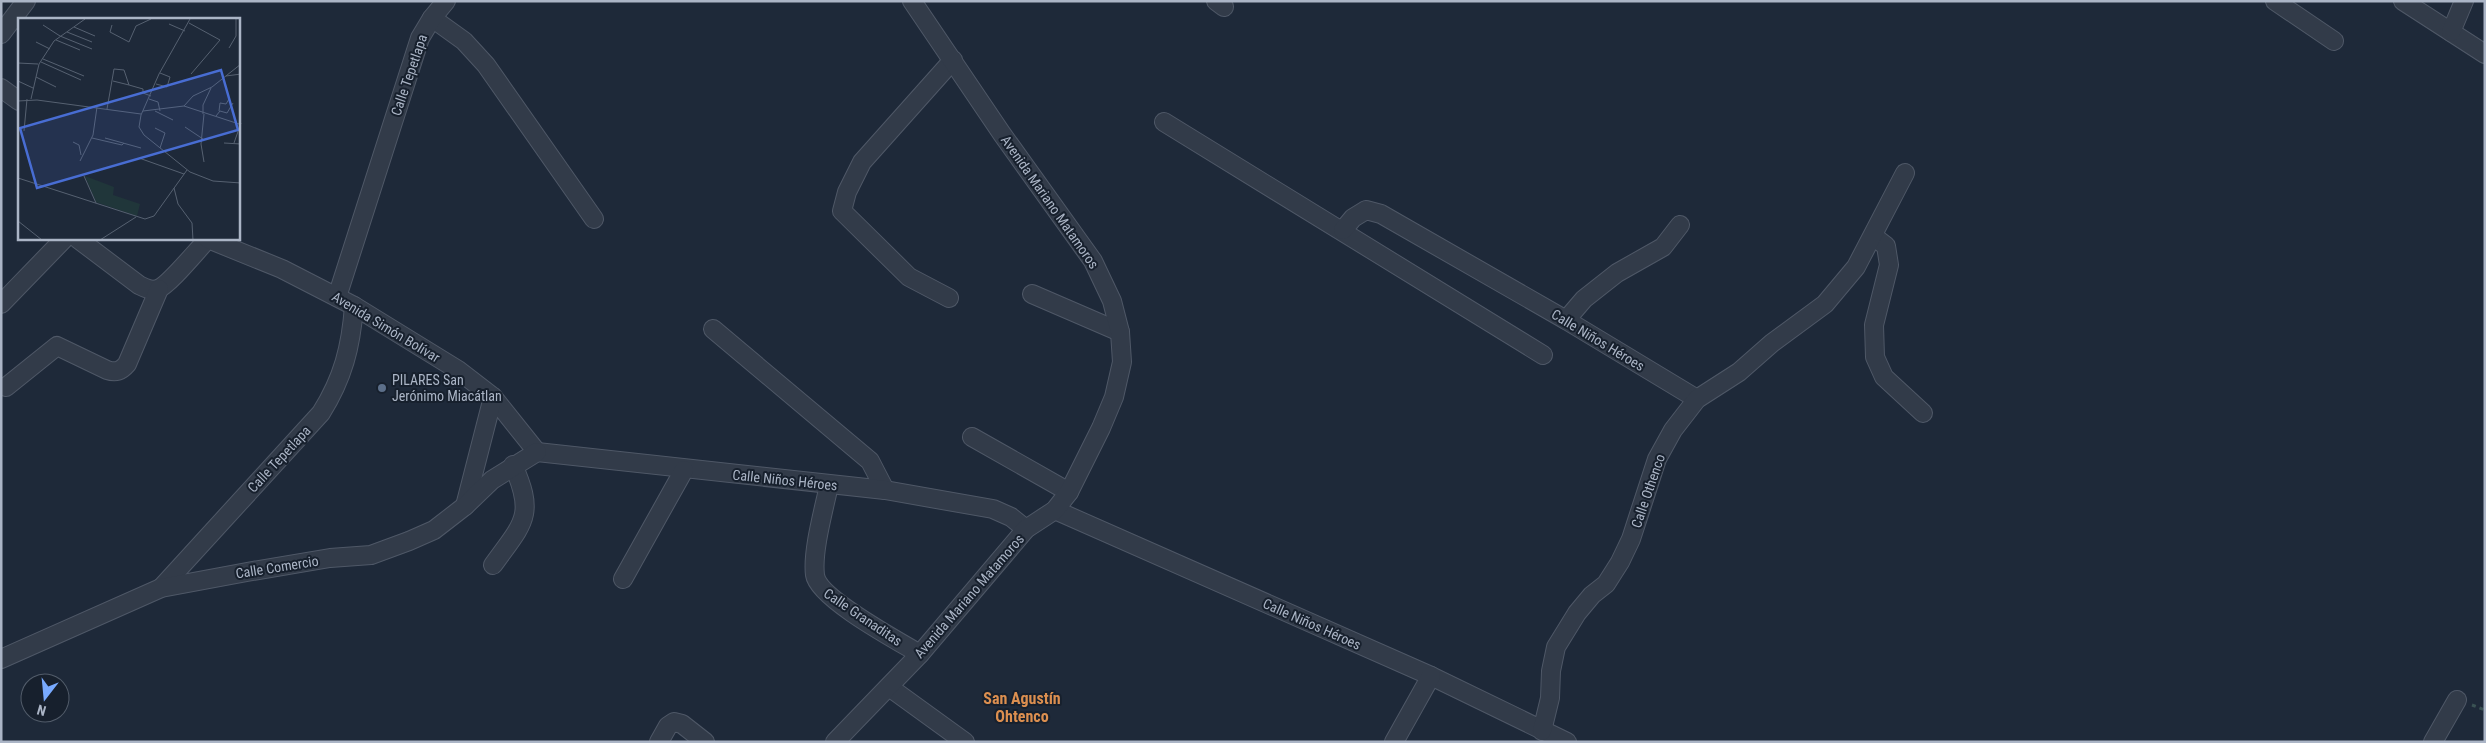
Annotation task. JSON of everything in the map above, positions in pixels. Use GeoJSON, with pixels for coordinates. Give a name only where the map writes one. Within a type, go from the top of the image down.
{"type":"FeatureCollection","features":[{"type":"Feature","properties":{"kind":"street"},"geometry":{"type":"LineString","coordinates":[[1,34],[26,1]]}},
{"type":"Feature","properties":{"kind":"street","name":"Calle Tepetlapa"},"geometry":{"type":"LineString","coordinates":[[337,297],[420,38],[432,18],[446,1]]}},
{"type":"Feature","properties":{"kind":"street","name":"Avenida Mariano Matamoros"},"geometry":{"type":"LineString","coordinates":[[835,742],[920,654],[1026,529],[1055,510],[1069,492],[1102,428],[1114,397],[1122,362],[1120,332],[1112,301],[1093,261],[912,1]]}},
{"type":"Feature","properties":{"kind":"street"},"geometry":{"type":"LineString","coordinates":[[2275,1],[2334,41]]}},
{"type":"Feature","properties":{"kind":"street"},"geometry":{"type":"LineString","coordinates":[[2403,1],[2485,54]]}},
{"type":"Feature","properties":{"kind":"street"},"geometry":{"type":"LineString","coordinates":[[2451,32],[2464,1]]}},
{"type":"Feature","properties":{"kind":"street"},"geometry":{"type":"LineString","coordinates":[[432,18],[464,41],[486,65],[594,219]]}},
{"type":"Feature","properties":{"kind":"street"},"geometry":{"type":"LineString","coordinates":[[949,298],[909,277],[842,211],[847,192],[862,162],[953,60]]}},
{"type":"Feature","properties":{"kind":"street"},"geometry":{"type":"LineString","coordinates":[[1,88],[18,100]]}},
{"type":"Feature","properties":{"kind":"street"},"geometry":{"type":"LineString","coordinates":[[1164,122],[1343,230],[1542,354]]}},
{"type":"Feature","properties":{"kind":"street","name":"Calle Othenco"},"geometry":{"type":"LineString","coordinates":[[1542,731],[1550,698],[1551,671],[1556,647],[1577,613],[1592,595],[1606,584],[1620,562],[1631,539],[1657,459],[1673,430],[1697,399],[1739,372],[1772,343],[1825,304],[1856,267],[1905,173]]}},
{"type":"Feature","properties":{"kind":"street","name":"Calle Niños Héroes"},"geometry":{"type":"LineString","coordinates":[[1343,230],[1353,218],[1366,210],[1381,214],[1566,320],[1697,399]]}},
{"type":"Feature","properties":{"kind":"street"},"geometry":{"type":"LineString","coordinates":[[1566,320],[1584,299],[1617,273],[1663,247],[1680,225]]}},
{"type":"Feature","properties":{"kind":"street"},"geometry":{"type":"LineString","coordinates":[[1873,236],[1886,246],[1889,265],[1874,325],[1874,357],[1884,377],[1923,413]]}},
{"type":"Feature","properties":{"kind":"street"},"geometry":{"type":"LineString","coordinates":[[1,304],[63,240]]}},
{"type":"Feature","properties":{"kind":"street"},"geometry":{"type":"LineString","coordinates":[[79,240],[139,285],[149,290],[159,289]]}},
{"type":"Feature","properties":{"kind":"street"},"geometry":{"type":"LineString","coordinates":[[6,387],[57,346],[106,370],[114,372],[122,370],[127,364],[159,289],[207,240]]}},
{"type":"Feature","properties":{"kind":"street","name":"Avenida Simón Bolívar"},"geometry":{"type":"LineString","coordinates":[[210,240],[282,269],[337,297],[458,370],[493,397],[537,452]]}},
{"type":"Feature","properties":{"kind":"street"},"geometry":{"type":"LineString","coordinates":[[1032,294],[1120,332]]}},
{"type":"Feature","properties":{"kind":"street","name":"Calle Tepetlapa"},"geometry":{"type":"LineString","coordinates":[[161,588],[321,413],[337,389],[351,343],[354,306]]}},
{"type":"Feature","properties":{"kind":"street"},"geometry":{"type":"LineString","coordinates":[[713,329],[870,461],[886,490]]}},
{"type":"Feature","properties":{"kind":"street"},"geometry":{"type":"LineString","coordinates":[[465,506],[493,397]]}},
{"type":"Feature","properties":{"kind":"street"},"geometry":{"type":"LineString","coordinates":[[972,438],[1069,492]]}},
{"type":"Feature","properties":{"kind":"street","name":"Calle Niños Héroes"},"geometry":{"type":"LineString","coordinates":[[537,452],[684,470],[886,490],[993,508],[1011,517],[1026,529]]}},
{"type":"Feature","properties":{"kind":"street","name":"Calle Comercio"},"geometry":{"type":"LineString","coordinates":[[1,659],[161,588],[302,563],[371,555],[434,530],[465,506],[492,480],[512,465],[537,452]]}},
{"type":"Feature","properties":{"kind":"street"},"geometry":{"type":"LineString","coordinates":[[493,565],[521,526],[526,513],[524,490],[512,465]]}},
{"type":"Feature","properties":{"kind":"street"},"geometry":{"type":"LineString","coordinates":[[623,579],[684,470]]}},
{"type":"Feature","properties":{"kind":"street","name":"Calle Granaditas"},"geometry":{"type":"LineString","coordinates":[[828,485],[814,563],[815,577],[820,588],[839,604],[920,654]]}},
{"type":"Feature","properties":{"kind":"street","name":"Calle Niños Héroes"},"geometry":{"type":"LineString","coordinates":[[1055,510],[1431,676],[1567,742]]}},
{"type":"Feature","properties":{"kind":"street"},"geometry":{"type":"LineString","coordinates":[[1394,742],[1431,676]]}},
{"type":"Feature","properties":{"kind":"street"},"geometry":{"type":"LineString","coordinates":[[889,687],[965,742]]}},
{"type":"Feature","properties":{"kind":"street"},"geometry":{"type":"LineString","coordinates":[[2433,742],[2457,700]]}},
{"type":"Feature","properties":{"kind":"street"},"geometry":{"type":"LineString","coordinates":[[659,742],[668,726],[674,722],[682,724],[705,742]]}},
{"type":"Feature","properties":{"kind":"place","name":"PILARES San Jerónimo Miacátlan"},"geometry":{"type":"Point","coordinates":[382,388]}},
{"type":"Feature","properties":{"kind":"district","name":"San Agustín Ohtenco"},"geometry":{"type":"Point","coordinates":[1022,707]}}]}
